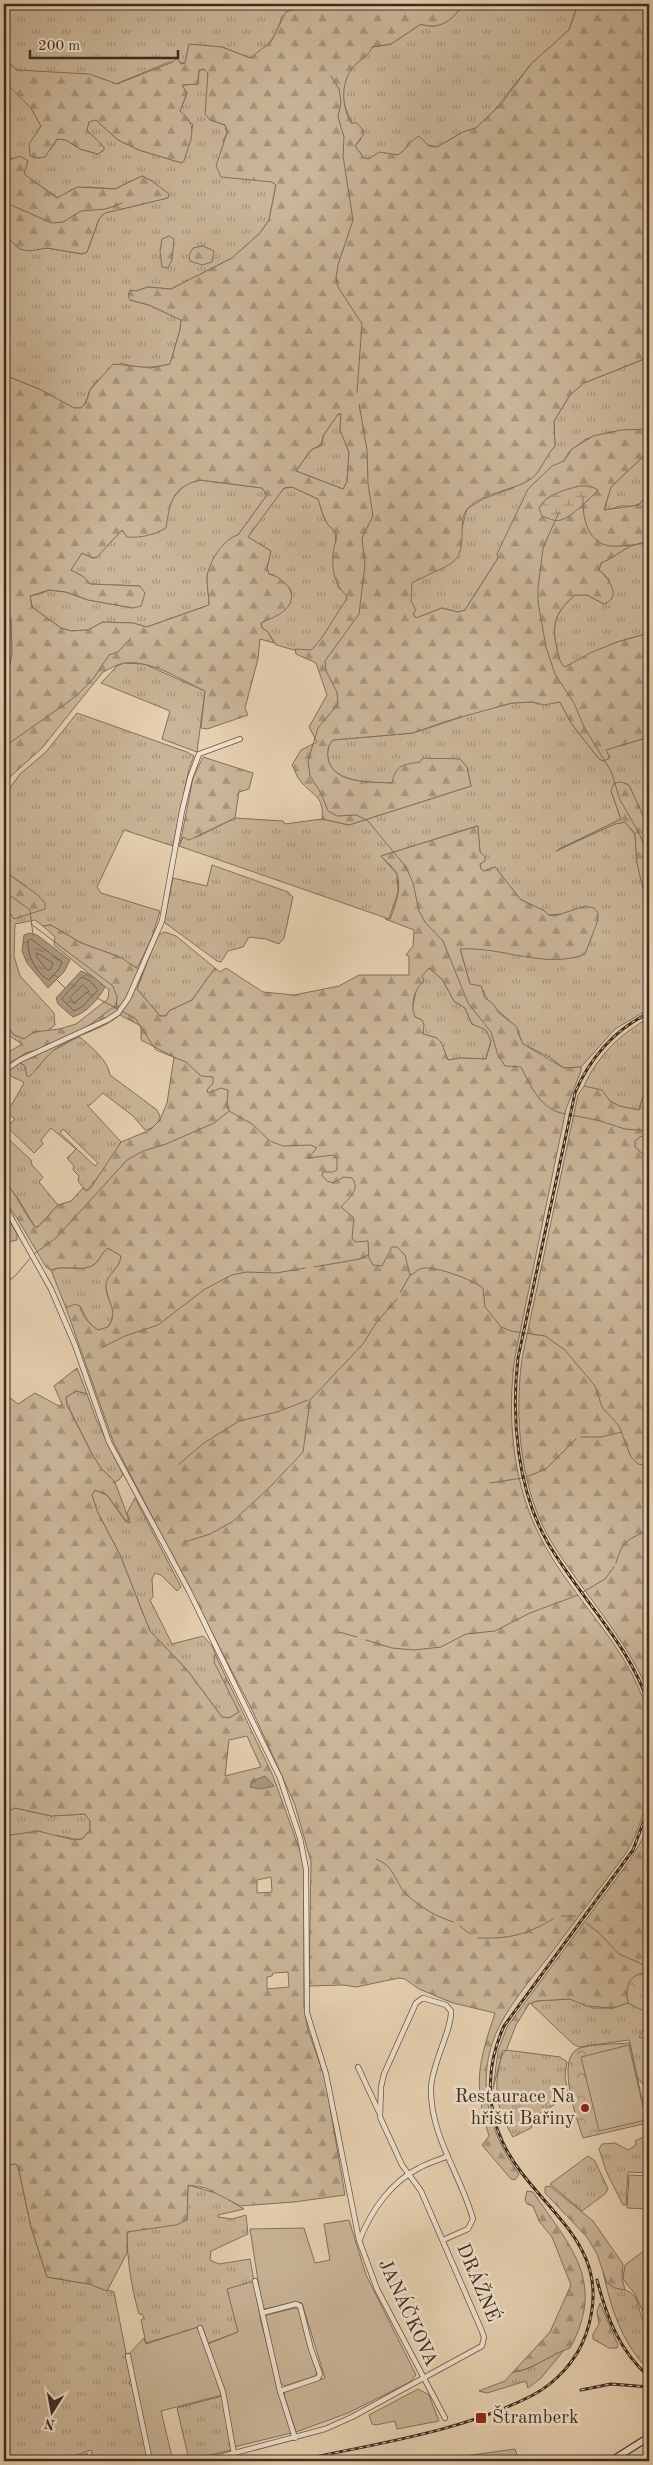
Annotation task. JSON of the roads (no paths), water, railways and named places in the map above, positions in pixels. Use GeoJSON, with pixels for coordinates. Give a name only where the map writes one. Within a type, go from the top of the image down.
{"type":"FeatureCollection","features":[{"type":"Feature","properties":{"kind":"main road"},"geometry":{"type":"LineString","coordinates":[[613,2461],[649,2437]]}},
{"type":"Feature","properties":{"kind":"street"},"geometry":{"type":"LineString","coordinates":[[4,1071],[20,1060],[107,1020],[120,1011],[139,976],[162,921],[182,811],[190,778],[199,754],[240,739]]}},
{"type":"Feature","properties":{"kind":"street","name":"JANÁČKOVA"},"geometry":{"type":"LineString","coordinates":[[4,1205],[55,1297],[110,1442],[196,1604],[280,1778],[304,1856],[307,1882],[306,2005],[329,2090],[359,2240],[377,2289],[424,2378],[352,2417],[325,2429],[204,2461]]}},
{"type":"Feature","properties":{"kind":"street","name":"DRÁŽNÉ"},"geometry":{"type":"LineString","coordinates":[[380,2113],[381,2087],[389,2062],[416,2003],[425,1998],[448,2007],[451,2016],[437,2058],[431,2087],[434,2117],[473,2219],[468,2229],[443,2240]]}},
{"type":"Feature","properties":{"kind":"street","name":"DRÁŽNÉ"},"geometry":{"type":"LineString","coordinates":[[358,2068],[402,2165],[418,2184],[481,2329],[484,2341],[478,2350],[424,2378]]}},
{"type":"Feature","properties":{"kind":"street"},"geometry":{"type":"LineString","coordinates":[[369,2091],[381,2087]]}},
{"type":"Feature","properties":{"kind":"street"},"geometry":{"type":"LineString","coordinates":[[359,2240],[377,2206],[420,2167],[448,2156]]}},
{"type":"Feature","properties":{"kind":"street"},"geometry":{"type":"LineString","coordinates":[[255,2281],[280,2391],[295,2438]]}},
{"type":"Feature","properties":{"kind":"street"},"geometry":{"type":"LineString","coordinates":[[262,2313],[296,2304],[300,2306],[311,2349],[320,2374],[318,2378],[280,2391]]}},
{"type":"Feature","properties":{"kind":"street"},"geometry":{"type":"LineString","coordinates":[[200,2328],[223,2392],[234,2454]]}},
{"type":"Feature","properties":{"kind":"street"},"geometry":{"type":"LineString","coordinates":[[128,2356],[150,2461]]}},
{"type":"Feature","properties":{"kind":"street"},"geometry":{"type":"LineString","coordinates":[[424,2378],[444,2418]]}},
{"type":"Feature","properties":{"kind":"street"},"geometry":{"type":"LineString","coordinates":[[419,2461],[433,2459],[446,2461]]}},
{"type":"Feature","properties":{"kind":"water"},"geometry":{"type":"Polygon","coordinates":[[[29,933],[37,935],[70,960],[64,972],[48,988],[27,963],[22,951],[24,935],[29,933]]]}},
{"type":"Feature","properties":{"kind":"water"},"geometry":{"type":"Polygon","coordinates":[[[81,971],[92,976],[105,987],[91,1005],[73,1017],[58,1004],[56,998],[81,971]]]}},
{"type":"Feature","properties":{"kind":"water"},"geometry":{"type":"Polygon","coordinates":[[[265,1776],[274,1786],[261,1789],[250,1787],[252,1781],[265,1776]]]}},
{"type":"Feature","properties":{"kind":"waterway"},"geometry":{"type":"LineString","coordinates":[[331,76],[339,89],[341,102],[338,117],[344,137],[343,156],[353,220],[338,265],[336,278],[338,287],[362,324],[357,392]]}},
{"type":"Feature","properties":{"kind":"waterway"},"geometry":{"type":"LineString","coordinates":[[4,202],[52,223],[63,222],[81,211],[106,209],[122,203]]}},
{"type":"Feature","properties":{"kind":"waterway"},"geometry":{"type":"LineString","coordinates":[[359,404],[367,450],[368,484],[373,516],[362,538],[365,565],[359,614],[325,661],[326,671],[337,692],[338,704],[318,728],[308,761],[310,776],[321,793],[328,811],[337,816],[356,815],[367,820],[406,867],[413,883],[419,911],[425,922],[443,941],[468,1003],[491,1032],[498,1055],[505,1066],[521,1067],[533,1090],[543,1103],[549,1108],[565,1114]]}},
{"type":"Feature","properties":{"kind":"waterway"},"geometry":{"type":"LineString","coordinates":[[583,497],[585,520],[596,540],[610,546],[649,543]]}},
{"type":"Feature","properties":{"kind":"waterway"},"geometry":{"type":"LineString","coordinates":[[559,512],[543,548],[538,589],[538,602],[546,647],[555,674],[574,703],[584,727],[611,771],[620,800],[639,833],[649,858]]}},
{"type":"Feature","properties":{"kind":"waterway"},"geometry":{"type":"LineString","coordinates":[[4,691],[12,654],[11,618]]}},
{"type":"Feature","properties":{"kind":"waterway"},"geometry":{"type":"LineString","coordinates":[[4,747],[75,697],[93,679],[109,655],[118,652],[131,638]]}},
{"type":"Feature","properties":{"kind":"waterway"},"geometry":{"type":"LineString","coordinates":[[4,729],[4,734]]}},
{"type":"Feature","properties":{"kind":"waterway"},"geometry":{"type":"LineString","coordinates":[[4,891],[30,910],[33,935]]}},
{"type":"Feature","properties":{"kind":"waterway"},"geometry":{"type":"LineString","coordinates":[[31,924],[113,986],[117,997],[116,1008]]}},
{"type":"Feature","properties":{"kind":"waterway"},"geometry":{"type":"LineString","coordinates":[[57,980],[65,988]]}},
{"type":"Feature","properties":{"kind":"waterway"},"geometry":{"type":"LineString","coordinates":[[97,998],[118,1009]]}},
{"type":"Feature","properties":{"kind":"waterway"},"geometry":{"type":"LineString","coordinates":[[87,1027],[112,1008]]}},
{"type":"Feature","properties":{"kind":"waterway"},"geometry":{"type":"LineString","coordinates":[[121,1011],[135,1018],[156,1050],[186,1062],[201,1076],[213,1077],[213,1083],[207,1090],[208,1093],[221,1088],[228,1090],[227,1105],[229,1111],[252,1124],[270,1141],[283,1146],[311,1145],[317,1148],[308,1158],[334,1155],[337,1159],[337,1170],[323,1172],[322,1175],[327,1181],[333,1183],[344,1177],[352,1178],[355,1190],[341,1207],[354,1218],[352,1238],[355,1242],[368,1241],[369,1258],[373,1265],[382,1266],[392,1247],[397,1247],[405,1255],[410,1275],[417,1270],[426,1268],[443,1271],[471,1281],[483,1288],[485,1307],[501,1327],[511,1331],[545,1336],[565,1350],[595,1386],[602,1407],[619,1426],[631,1457],[638,1464],[649,1466]]}},
{"type":"Feature","properties":{"kind":"waterway"},"geometry":{"type":"LineString","coordinates":[[4,1067],[26,1053],[36,1050]]}},
{"type":"Feature","properties":{"kind":"waterway"},"geometry":{"type":"LineString","coordinates":[[34,1254],[56,1238],[127,1160],[143,1151],[166,1144],[214,1123],[228,1112]]}},
{"type":"Feature","properties":{"kind":"waterway"},"geometry":{"type":"LineString","coordinates":[[570,1115],[597,1120],[625,1129],[649,1131]]}},
{"type":"Feature","properties":{"kind":"waterway"},"geometry":{"type":"LineString","coordinates":[[648,1129],[649,1115]]}},
{"type":"Feature","properties":{"kind":"waterway"},"geometry":{"type":"LineString","coordinates":[[314,1267],[360,1259],[368,1255]]}},
{"type":"Feature","properties":{"kind":"waterway"},"geometry":{"type":"LineString","coordinates":[[4,1285],[16,1275],[31,1257]]}},
{"type":"Feature","properties":{"kind":"waterway"},"geometry":{"type":"LineString","coordinates":[[101,1348],[125,1336],[158,1325],[205,1289],[232,1275],[246,1272],[276,1273],[305,1268]]}},
{"type":"Feature","properties":{"kind":"waterway"},"geometry":{"type":"LineString","coordinates":[[400,1293],[410,1275]]}},
{"type":"Feature","properties":{"kind":"waterway"},"geometry":{"type":"LineString","coordinates":[[185,1542],[210,1534],[232,1522],[271,1486],[303,1452],[310,1400],[363,1344],[376,1323],[397,1299]]}},
{"type":"Feature","properties":{"kind":"waterway"},"geometry":{"type":"LineString","coordinates":[[179,1464],[204,1443],[239,1421],[277,1412],[308,1400]]}},
{"type":"Feature","properties":{"kind":"waterway"},"geometry":{"type":"LineString","coordinates":[[581,1437],[601,1437],[622,1432]]}},
{"type":"Feature","properties":{"kind":"waterway"},"geometry":{"type":"LineString","coordinates":[[526,1477],[546,1469],[576,1439]]}},
{"type":"Feature","properties":{"kind":"waterway"},"geometry":{"type":"LineString","coordinates":[[490,1483],[522,1478]]}},
{"type":"Feature","properties":{"kind":"waterway"},"geometry":{"type":"LineString","coordinates":[[616,1563],[618,1555],[627,1541],[649,1530]]}},
{"type":"Feature","properties":{"kind":"waterway"},"geometry":{"type":"LineString","coordinates":[[583,1592],[605,1579],[614,1567]]}},
{"type":"Feature","properties":{"kind":"waterway"},"geometry":{"type":"LineString","coordinates":[[366,1640],[392,1648],[414,1650],[441,1647],[466,1634],[495,1631],[530,1613],[578,1595]]}},
{"type":"Feature","properties":{"kind":"waterway"},"geometry":{"type":"LineString","coordinates":[[339,1632],[357,1637]]}},
{"type":"Feature","properties":{"kind":"waterway"},"geometry":{"type":"LineString","coordinates":[[376,1859],[391,1870],[402,1889],[411,1899],[435,1914],[454,1922]]}},
{"type":"Feature","properties":{"kind":"waterway"},"geometry":{"type":"LineString","coordinates":[[561,1916],[576,1916]]}},
{"type":"Feature","properties":{"kind":"waterway"},"geometry":{"type":"LineString","coordinates":[[478,1938],[499,1938],[517,1935],[553,1919]]}},
{"type":"Feature","properties":{"kind":"waterway"},"geometry":{"type":"LineString","coordinates":[[586,1923],[598,1932],[619,1954],[649,1967]]}},
{"type":"Feature","properties":{"kind":"waterway"},"geometry":{"type":"LineString","coordinates":[[460,1926],[470,1934]]}},
{"type":"Feature","properties":{"kind":"railway"},"geometry":{"type":"LineString","coordinates":[[649,1013],[625,1027],[604,1046],[588,1068],[575,1093],[518,1358],[515,1404],[516,1428],[523,1477],[529,1500],[538,1522],[548,1543],[574,1583],[617,1641],[640,1682],[649,1705]]}},
{"type":"Feature","properties":{"kind":"railway"},"geometry":{"type":"LineString","coordinates":[[296,2461],[417,2436],[477,2419],[506,2408],[533,2395],[550,2384],[572,2361],[582,2344],[593,2302],[591,2275],[582,2251],[568,2229],[517,2167],[503,2143],[493,2114],[490,2084],[491,2069],[498,2040],[504,2026],[633,1850],[649,1807]]}},
{"type":"Feature","properties":{"kind":"railway"},"geometry":{"type":"LineString","coordinates":[[597,2280],[605,2307],[616,2333],[630,2356],[649,2377]]}},
{"type":"Feature","properties":{"kind":"railway"},"geometry":{"type":"LineString","coordinates":[[581,2390],[611,2384],[649,2387]]}},
{"type":"Feature","properties":{"kind":"place","name":"Restaurace Na hřišti Bařiny"},"geometry":{"type":"Point","coordinates":[585,2108]}},
{"type":"Feature","properties":{"kind":"place","name":"Štramberk"},"geometry":{"type":"Point","coordinates":[481,2418]}}]}
